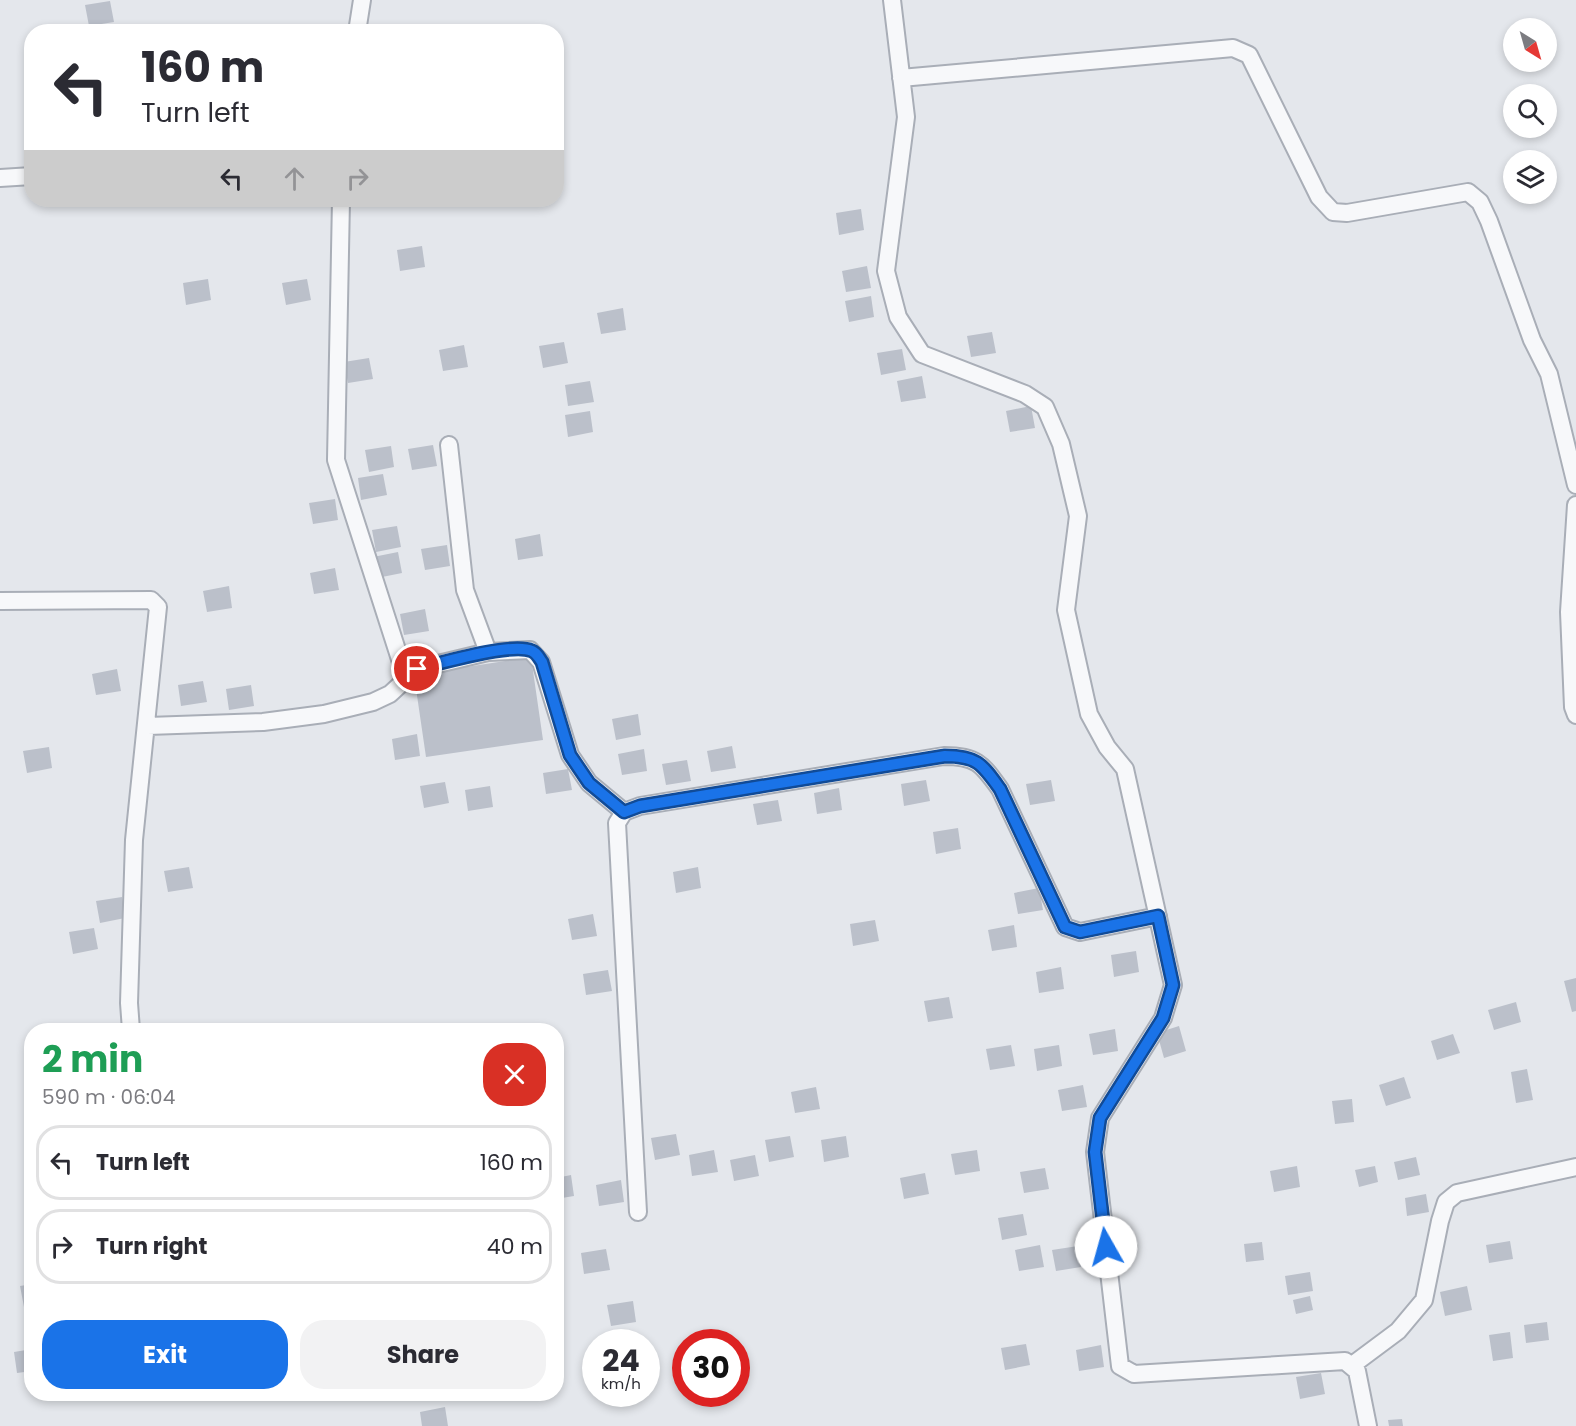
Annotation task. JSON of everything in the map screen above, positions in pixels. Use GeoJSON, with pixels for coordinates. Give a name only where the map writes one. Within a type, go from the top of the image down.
{"type":"FeatureCollection","features":[{"type":"Feature","properties":{"kind":"street"},"geometry":{"type":"LineString","coordinates":[[358,24],[362,0]]}},
{"type":"Feature","properties":{"kind":"street"},"geometry":{"type":"LineString","coordinates":[[892,0],[906,117],[886,272],[898,317],[922,354],[1025,394],[1045,407],[1061,444],[1078,516],[1066,610],[1089,714],[1107,747],[1125,769],[1173,985],[1163,1018],[1100,1118],[1095,1152],[1120,1366],[1134,1374],[1345,1360],[1357,1371],[1368,1426]]}},
{"type":"Feature","properties":{"kind":"street"},"geometry":{"type":"LineString","coordinates":[[902,78],[1233,48],[1249,55],[1319,197],[1333,212],[1347,213],[1468,192],[1480,202],[1532,340],[1550,374],[1576,485]]}},
{"type":"Feature","properties":{"kind":"street"},"geometry":{"type":"LineString","coordinates":[[0,178],[24,176]]}},
{"type":"Feature","properties":{"kind":"street"},"geometry":{"type":"LineString","coordinates":[[341,207],[336,460],[406,678]]}},
{"type":"Feature","properties":{"kind":"street"},"geometry":{"type":"LineString","coordinates":[[449,445],[465,590],[488,652]]}},
{"type":"Feature","properties":{"kind":"street"},"geometry":{"type":"LineString","coordinates":[[1576,505],[1569,612],[1573,707],[1576,715]]}},
{"type":"Feature","properties":{"kind":"street"},"geometry":{"type":"LineString","coordinates":[[0,601],[151,600],[158,607],[148,726],[134,840],[129,1003],[130,1023]]}},
{"type":"Feature","properties":{"kind":"street"},"geometry":{"type":"LineString","coordinates":[[148,726],[263,722],[324,714],[373,702],[390,694],[417,669],[488,652],[530,650],[537,654],[542,662],[570,755],[589,783],[624,812]]}},
{"type":"Feature","properties":{"kind":"street"},"geometry":{"type":"LineString","coordinates":[[638,1212],[617,823],[624,812],[640,806],[921,760],[968,756],[987,771],[1000,789],[1065,927],[1080,932],[1158,916]]}},
{"type":"Feature","properties":{"kind":"street"},"geometry":{"type":"LineString","coordinates":[[1351,1366],[1398,1331],[1424,1300],[1440,1221],[1446,1202],[1457,1192],[1576,1167]]}},
{"type":"Feature","properties":{"kind":"building"},"geometry":{"type":"Polygon","coordinates":[[[110,1],[114,22],[89,24],[85,5],[110,1]]]}},
{"type":"Feature","properties":{"kind":"building"},"geometry":{"type":"Polygon","coordinates":[[[861,209],[864,230],[839,235],[836,213],[861,209]]]}},
{"type":"Feature","properties":{"kind":"building"},"geometry":{"type":"Polygon","coordinates":[[[422,246],[425,267],[400,271],[397,250],[422,246]]]}},
{"type":"Feature","properties":{"kind":"building"},"geometry":{"type":"Polygon","coordinates":[[[867,266],[871,288],[846,292],[842,271],[867,266]]]}},
{"type":"Feature","properties":{"kind":"building"},"geometry":{"type":"Polygon","coordinates":[[[208,279],[211,300],[186,305],[183,283],[208,279]]]}},
{"type":"Feature","properties":{"kind":"building"},"geometry":{"type":"Polygon","coordinates":[[[307,279],[311,300],[286,305],[282,283],[307,279]]]}},
{"type":"Feature","properties":{"kind":"building"},"geometry":{"type":"Polygon","coordinates":[[[871,296],[874,317],[849,322],[845,301],[871,296]]]}},
{"type":"Feature","properties":{"kind":"building"},"geometry":{"type":"Polygon","coordinates":[[[623,308],[626,330],[601,334],[597,313],[623,308]]]}},
{"type":"Feature","properties":{"kind":"building"},"geometry":{"type":"Polygon","coordinates":[[[992,332],[996,353],[971,357],[967,336],[992,332]]]}},
{"type":"Feature","properties":{"kind":"building"},"geometry":{"type":"Polygon","coordinates":[[[564,342],[568,363],[543,368],[539,346],[564,342]]]}},
{"type":"Feature","properties":{"kind":"building"},"geometry":{"type":"Polygon","coordinates":[[[464,345],[468,367],[443,371],[439,350],[464,345]]]}},
{"type":"Feature","properties":{"kind":"building"},"geometry":{"type":"Polygon","coordinates":[[[902,349],[906,370],[881,375],[877,353],[902,349]]]}},
{"type":"Feature","properties":{"kind":"building"},"geometry":{"type":"Polygon","coordinates":[[[369,358],[373,379],[348,383],[344,362],[369,358]]]}},
{"type":"Feature","properties":{"kind":"building"},"geometry":{"type":"Polygon","coordinates":[[[922,376],[926,398],[901,402],[897,381],[922,376]]]}},
{"type":"Feature","properties":{"kind":"building"},"geometry":{"type":"Polygon","coordinates":[[[590,381],[594,402],[568,406],[565,385],[590,381]]]}},
{"type":"Feature","properties":{"kind":"building"},"geometry":{"type":"Polygon","coordinates":[[[1031,406],[1035,428],[1010,432],[1006,411],[1031,406]]]}},
{"type":"Feature","properties":{"kind":"building"},"geometry":{"type":"Polygon","coordinates":[[[590,411],[593,432],[568,437],[565,415],[590,411]]]}},
{"type":"Feature","properties":{"kind":"building"},"geometry":{"type":"Polygon","coordinates":[[[433,445],[437,466],[412,470],[408,449],[433,445]]]}},
{"type":"Feature","properties":{"kind":"building"},"geometry":{"type":"Polygon","coordinates":[[[391,446],[394,467],[369,472],[365,450],[391,446]]]}},
{"type":"Feature","properties":{"kind":"building"},"geometry":{"type":"Polygon","coordinates":[[[383,474],[387,495],[361,500],[358,478],[383,474]]]}},
{"type":"Feature","properties":{"kind":"building"},"geometry":{"type":"Polygon","coordinates":[[[335,499],[338,520],[313,524],[309,503],[335,499]]]}},
{"type":"Feature","properties":{"kind":"building"},"geometry":{"type":"Polygon","coordinates":[[[397,526],[401,547],[376,552],[372,530],[397,526]]]}},
{"type":"Feature","properties":{"kind":"building"},"geometry":{"type":"Polygon","coordinates":[[[540,534],[543,556],[518,560],[515,539],[540,534]]]}},
{"type":"Feature","properties":{"kind":"building"},"geometry":{"type":"Polygon","coordinates":[[[447,545],[450,566],[425,570],[421,549],[447,545]]]}},
{"type":"Feature","properties":{"kind":"building"},"geometry":{"type":"Polygon","coordinates":[[[398,552],[402,573],[377,578],[373,557],[398,552]]]}},
{"type":"Feature","properties":{"kind":"building"},"geometry":{"type":"Polygon","coordinates":[[[335,568],[339,590],[314,594],[310,573],[335,568]]]}},
{"type":"Feature","properties":{"kind":"building"},"geometry":{"type":"Polygon","coordinates":[[[229,586],[232,608],[207,612],[203,591],[229,586]]]}},
{"type":"Feature","properties":{"kind":"building"},"geometry":{"type":"Polygon","coordinates":[[[425,609],[429,631],[404,635],[400,614],[425,609]]]}},
{"type":"Feature","properties":{"kind":"building"},"geometry":{"type":"Polygon","coordinates":[[[531,657],[543,740],[426,757],[414,675],[531,657]]]}},
{"type":"Feature","properties":{"kind":"building"},"geometry":{"type":"Polygon","coordinates":[[[117,669],[121,691],[96,695],[92,674],[117,669]]]}},
{"type":"Feature","properties":{"kind":"building"},"geometry":{"type":"Polygon","coordinates":[[[203,681],[207,702],[181,706],[178,685],[203,681]]]}},
{"type":"Feature","properties":{"kind":"building"},"geometry":{"type":"Polygon","coordinates":[[[251,685],[254,706],[229,710],[226,689],[251,685]]]}},
{"type":"Feature","properties":{"kind":"building"},"geometry":{"type":"Polygon","coordinates":[[[638,714],[641,735],[616,740],[612,719],[638,714]]]}},
{"type":"Feature","properties":{"kind":"building"},"geometry":{"type":"Polygon","coordinates":[[[417,734],[420,756],[395,760],[392,739],[417,734]]]}},
{"type":"Feature","properties":{"kind":"building"},"geometry":{"type":"Polygon","coordinates":[[[732,746],[736,768],[711,772],[707,751],[732,746]]]}},
{"type":"Feature","properties":{"kind":"building"},"geometry":{"type":"Polygon","coordinates":[[[49,747],[52,768],[27,773],[23,751],[49,747]]]}},
{"type":"Feature","properties":{"kind":"building"},"geometry":{"type":"Polygon","coordinates":[[[644,749],[647,771],[622,775],[618,754],[644,749]]]}},
{"type":"Feature","properties":{"kind":"building"},"geometry":{"type":"Polygon","coordinates":[[[687,760],[691,781],[666,785],[662,764],[687,760]]]}},
{"type":"Feature","properties":{"kind":"building"},"geometry":{"type":"Polygon","coordinates":[[[568,769],[572,790],[546,794],[543,773],[568,769]]]}},
{"type":"Feature","properties":{"kind":"building"},"geometry":{"type":"Polygon","coordinates":[[[926,780],[930,801],[904,806],[901,784],[926,780]]]}},
{"type":"Feature","properties":{"kind":"building"},"geometry":{"type":"Polygon","coordinates":[[[1051,780],[1055,801],[1030,805],[1026,784],[1051,780]]]}},
{"type":"Feature","properties":{"kind":"building"},"geometry":{"type":"Polygon","coordinates":[[[445,782],[449,803],[424,808],[420,786],[445,782]]]}},
{"type":"Feature","properties":{"kind":"building"},"geometry":{"type":"Polygon","coordinates":[[[490,786],[493,807],[468,811],[465,790],[490,786]]]}},
{"type":"Feature","properties":{"kind":"building"},"geometry":{"type":"Polygon","coordinates":[[[839,788],[842,810],[817,814],[814,793],[839,788]]]}},
{"type":"Feature","properties":{"kind":"building"},"geometry":{"type":"Polygon","coordinates":[[[778,800],[782,821],[757,825],[753,804],[778,800]]]}},
{"type":"Feature","properties":{"kind":"building"},"geometry":{"type":"Polygon","coordinates":[[[958,828],[961,849],[936,854],[933,832],[958,828]]]}},
{"type":"Feature","properties":{"kind":"building"},"geometry":{"type":"Polygon","coordinates":[[[189,867],[193,888],[168,892],[164,871],[189,867]]]}},
{"type":"Feature","properties":{"kind":"building"},"geometry":{"type":"Polygon","coordinates":[[[698,867],[701,888],[676,893],[673,872],[698,867]]]}},
{"type":"Feature","properties":{"kind":"building"},"geometry":{"type":"Polygon","coordinates":[[[1039,888],[1043,910],[1018,914],[1014,893],[1039,888]]]}},
{"type":"Feature","properties":{"kind":"building"},"geometry":{"type":"Polygon","coordinates":[[[122,897],[125,918],[100,923],[96,901],[122,897]]]}},
{"type":"Feature","properties":{"kind":"building"},"geometry":{"type":"Polygon","coordinates":[[[593,914],[597,936],[572,940],[568,919],[593,914]]]}},
{"type":"Feature","properties":{"kind":"building"},"geometry":{"type":"Polygon","coordinates":[[[875,920],[879,941],[853,946],[850,924],[875,920]]]}},
{"type":"Feature","properties":{"kind":"building"},"geometry":{"type":"Polygon","coordinates":[[[1014,925],[1017,947],[992,951],[988,930],[1014,925]]]}},
{"type":"Feature","properties":{"kind":"building"},"geometry":{"type":"Polygon","coordinates":[[[94,928],[98,949],[73,954],[69,932],[94,928]]]}},
{"type":"Feature","properties":{"kind":"building"},"geometry":{"type":"Polygon","coordinates":[[[1136,951],[1139,972],[1114,977],[1111,955],[1136,951]]]}},
{"type":"Feature","properties":{"kind":"building"},"geometry":{"type":"Polygon","coordinates":[[[1061,967],[1064,989],[1039,993],[1036,972],[1061,967]]]}},
{"type":"Feature","properties":{"kind":"building"},"geometry":{"type":"Polygon","coordinates":[[[608,970],[612,991],[586,995],[583,974],[608,970]]]}},
{"type":"Feature","properties":{"kind":"building"},"geometry":{"type":"Polygon","coordinates":[[[1576,978],[1576,1011],[1572,1012],[1564,981],[1576,978]]]}},
{"type":"Feature","properties":{"kind":"building"},"geometry":{"type":"Polygon","coordinates":[[[949,997],[953,1018],[928,1022],[924,1001],[949,997]]]}},
{"type":"Feature","properties":{"kind":"building"},"geometry":{"type":"Polygon","coordinates":[[[1516,1002],[1521,1022],[1494,1030],[1488,1010],[1516,1002]]]}},
{"type":"Feature","properties":{"kind":"building"},"geometry":{"type":"Polygon","coordinates":[[[1179,1026],[1186,1051],[1164,1058],[1157,1033],[1179,1026]]]}},
{"type":"Feature","properties":{"kind":"building"},"geometry":{"type":"Polygon","coordinates":[[[1115,1029],[1118,1051],[1093,1055],[1089,1034],[1115,1029]]]}},
{"type":"Feature","properties":{"kind":"building"},"geometry":{"type":"Polygon","coordinates":[[[1453,1034],[1460,1053],[1437,1060],[1431,1041],[1453,1034]]]}},
{"type":"Feature","properties":{"kind":"building"},"geometry":{"type":"Polygon","coordinates":[[[1011,1045],[1015,1066],[990,1070],[986,1049],[1011,1045]]]}},
{"type":"Feature","properties":{"kind":"building"},"geometry":{"type":"Polygon","coordinates":[[[1059,1045],[1062,1066],[1037,1071],[1034,1049],[1059,1045]]]}},
{"type":"Feature","properties":{"kind":"building"},"geometry":{"type":"Polygon","coordinates":[[[1527,1069],[1533,1100],[1516,1103],[1511,1072],[1527,1069]]]}},
{"type":"Feature","properties":{"kind":"building"},"geometry":{"type":"Polygon","coordinates":[[[1404,1077],[1411,1098],[1386,1106],[1379,1085],[1404,1077]]]}},
{"type":"Feature","properties":{"kind":"building"},"geometry":{"type":"Polygon","coordinates":[[[1083,1085],[1087,1107],[1062,1111],[1058,1090],[1083,1085]]]}},
{"type":"Feature","properties":{"kind":"building"},"geometry":{"type":"Polygon","coordinates":[[[816,1087],[820,1109],[795,1113],[791,1092],[816,1087]]]}},
{"type":"Feature","properties":{"kind":"building"},"geometry":{"type":"Polygon","coordinates":[[[1352,1099],[1354,1122],[1335,1124],[1332,1101],[1352,1099]]]}},
{"type":"Feature","properties":{"kind":"building"},"geometry":{"type":"Polygon","coordinates":[[[676,1134],[680,1155],[655,1160],[651,1138],[676,1134]]]}},
{"type":"Feature","properties":{"kind":"building"},"geometry":{"type":"Polygon","coordinates":[[[790,1136],[794,1157],[769,1162],[765,1140],[790,1136]]]}},
{"type":"Feature","properties":{"kind":"building"},"geometry":{"type":"Polygon","coordinates":[[[846,1136],[849,1157],[824,1162],[821,1140],[846,1136]]]}},
{"type":"Feature","properties":{"kind":"building"},"geometry":{"type":"Polygon","coordinates":[[[714,1150],[718,1172],[692,1176],[689,1155],[714,1150]]]}},
{"type":"Feature","properties":{"kind":"building"},"geometry":{"type":"Polygon","coordinates":[[[977,1150],[980,1171],[955,1175],[951,1154],[977,1150]]]}},
{"type":"Feature","properties":{"kind":"building"},"geometry":{"type":"Polygon","coordinates":[[[755,1155],[759,1176],[734,1181],[730,1160],[755,1155]]]}},
{"type":"Feature","properties":{"kind":"building"},"geometry":{"type":"Polygon","coordinates":[[[1416,1157],[1420,1175],[1398,1180],[1394,1162],[1416,1157]]]}},
{"type":"Feature","properties":{"kind":"building"},"geometry":{"type":"Polygon","coordinates":[[[1297,1166],[1300,1187],[1274,1192],[1270,1171],[1297,1166]]]}},
{"type":"Feature","properties":{"kind":"building"},"geometry":{"type":"Polygon","coordinates":[[[1375,1166],[1378,1182],[1359,1187],[1355,1170],[1375,1166]]]}},
{"type":"Feature","properties":{"kind":"building"},"geometry":{"type":"Polygon","coordinates":[[[1045,1168],[1049,1189],[1024,1193],[1020,1172],[1045,1168]]]}},
{"type":"Feature","properties":{"kind":"building"},"geometry":{"type":"Polygon","coordinates":[[[925,1173],[929,1194],[904,1199],[900,1178],[925,1173]]]}},
{"type":"Feature","properties":{"kind":"building"},"geometry":{"type":"Polygon","coordinates":[[[571,1175],[574,1196],[564,1198],[564,1176],[571,1175]]]}},
{"type":"Feature","properties":{"kind":"building"},"geometry":{"type":"Polygon","coordinates":[[[621,1180],[624,1202],[599,1206],[596,1185],[621,1180]]]}},
{"type":"Feature","properties":{"kind":"building"},"geometry":{"type":"Polygon","coordinates":[[[1426,1194],[1429,1212],[1407,1216],[1405,1198],[1426,1194]]]}},
{"type":"Feature","properties":{"kind":"building"},"geometry":{"type":"Polygon","coordinates":[[[1023,1214],[1027,1235],[1002,1240],[998,1218],[1023,1214]]]}},
{"type":"Feature","properties":{"kind":"building"},"geometry":{"type":"Polygon","coordinates":[[[1510,1241],[1513,1259],[1489,1263],[1486,1245],[1510,1241]]]}},
{"type":"Feature","properties":{"kind":"building"},"geometry":{"type":"Polygon","coordinates":[[[1262,1242],[1264,1260],[1246,1262],[1244,1244],[1262,1242]]]}},
{"type":"Feature","properties":{"kind":"building"},"geometry":{"type":"Polygon","coordinates":[[[1040,1245],[1044,1267],[1019,1271],[1015,1250],[1040,1245]]]}},
{"type":"Feature","properties":{"kind":"building"},"geometry":{"type":"Polygon","coordinates":[[[1078,1246],[1081,1267],[1056,1271],[1052,1250],[1078,1246]]]}},
{"type":"Feature","properties":{"kind":"building"},"geometry":{"type":"Polygon","coordinates":[[[606,1249],[610,1270],[584,1274],[581,1253],[606,1249]]]}},
{"type":"Feature","properties":{"kind":"building"},"geometry":{"type":"Polygon","coordinates":[[[1310,1272],[1313,1291],[1288,1295],[1285,1276],[1310,1272]]]}},
{"type":"Feature","properties":{"kind":"building"},"geometry":{"type":"Polygon","coordinates":[[[24,1285],[24,1307],[20,1286],[24,1285]]]}},
{"type":"Feature","properties":{"kind":"building"},"geometry":{"type":"Polygon","coordinates":[[[1467,1286],[1472,1310],[1445,1316],[1440,1292],[1467,1286]]]}},
{"type":"Feature","properties":{"kind":"building"},"geometry":{"type":"Polygon","coordinates":[[[1310,1296],[1313,1310],[1296,1314],[1293,1300],[1310,1296]]]}},
{"type":"Feature","properties":{"kind":"building"},"geometry":{"type":"Polygon","coordinates":[[[633,1301],[636,1322],[611,1326],[607,1305],[633,1301]]]}},
{"type":"Feature","properties":{"kind":"building"},"geometry":{"type":"Polygon","coordinates":[[[1547,1322],[1549,1340],[1526,1343],[1524,1325],[1547,1322]]]}},
{"type":"Feature","properties":{"kind":"building"},"geometry":{"type":"Polygon","coordinates":[[[1510,1332],[1513,1358],[1493,1361],[1489,1335],[1510,1332]]]}},
{"type":"Feature","properties":{"kind":"building"},"geometry":{"type":"Polygon","coordinates":[[[1026,1344],[1030,1365],[1005,1370],[1001,1348],[1026,1344]]]}},
{"type":"Feature","properties":{"kind":"building"},"geometry":{"type":"Polygon","coordinates":[[[1101,1345],[1104,1367],[1079,1371],[1076,1350],[1101,1345]]]}},
{"type":"Feature","properties":{"kind":"building"},"geometry":{"type":"Polygon","coordinates":[[[24,1350],[24,1372],[17,1373],[14,1352],[24,1350]]]}},
{"type":"Feature","properties":{"kind":"building"},"geometry":{"type":"Polygon","coordinates":[[[1321,1373],[1325,1394],[1300,1399],[1296,1377],[1321,1373]]]}},
{"type":"Feature","properties":{"kind":"building"},"geometry":{"type":"Polygon","coordinates":[[[445,1407],[448,1426],[422,1426],[420,1412],[445,1407]]]}},
{"type":"Feature","properties":{"kind":"building"},"geometry":{"type":"Polygon","coordinates":[[[1402,1419],[1403,1426],[1389,1426],[1388,1420],[1402,1419]]]}},
{"type":"Feature","properties":{"kind":"route"},"geometry":{"type":"LineString","coordinates":[[417,669],[488,652],[530,650],[537,654],[542,662],[570,755],[589,783],[624,812],[640,806],[945,756],[968,756],[987,771],[1000,789],[1058,906],[1065,927],[1080,932],[1158,916],[1173,985],[1163,1018],[1100,1118],[1095,1152],[1106,1247]]}}]}
